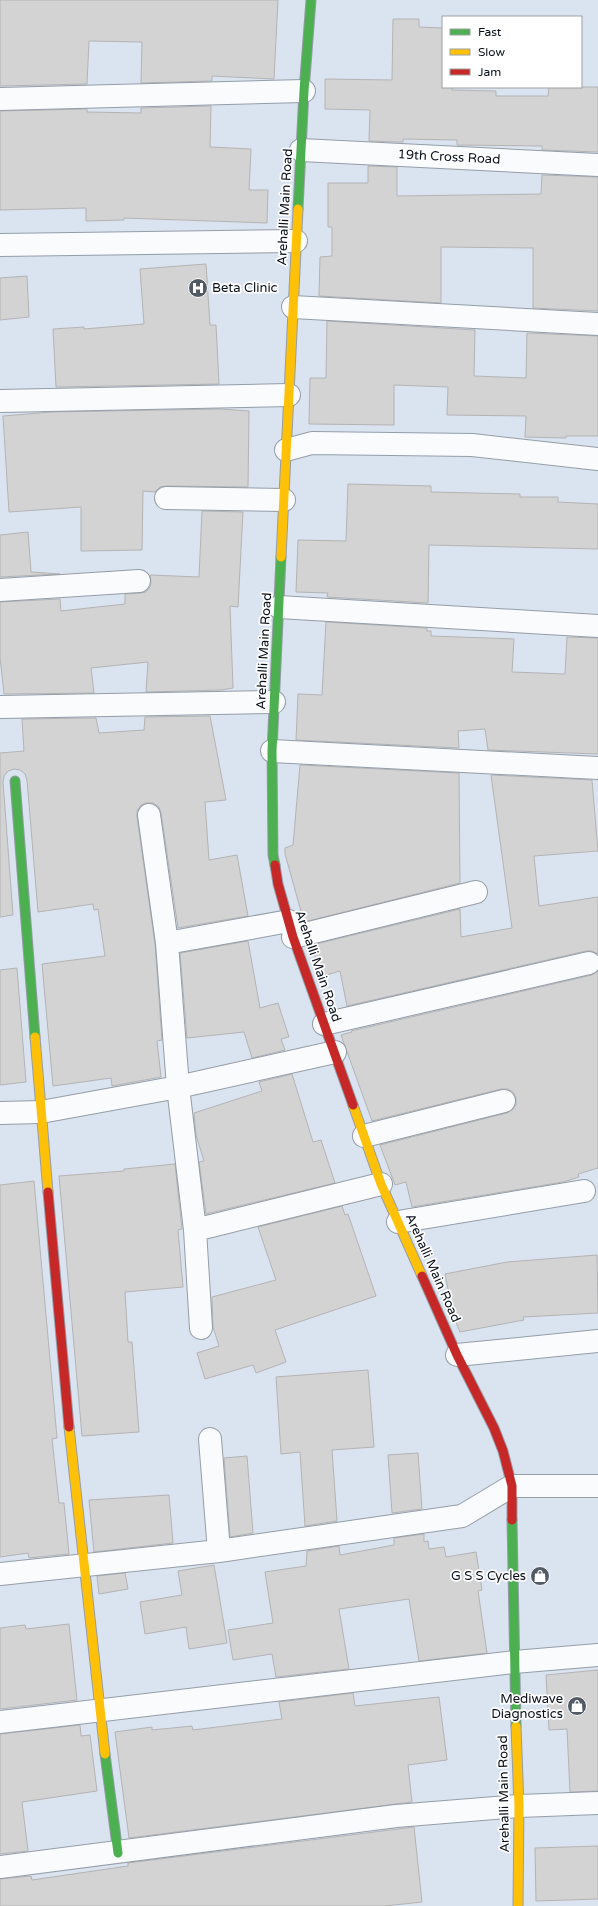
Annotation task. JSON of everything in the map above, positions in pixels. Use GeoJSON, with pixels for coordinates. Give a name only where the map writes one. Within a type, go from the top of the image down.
{"type":"FeatureCollection","features":[{"type":"Feature","properties":{"kind":"street","name":"Arehalli Main Road"},"geometry":{"type":"LineString","coordinates":[[311,0],[304,91],[296,241],[274,702],[272,751],[273,855],[278,884],[291,929],[382,1184],[457,1355],[494,1428],[503,1451],[512,1486],[514,1662],[519,1806],[518,1906]]}},
{"type":"Feature","properties":{"kind":"street"},"geometry":{"type":"LineString","coordinates":[[0,99],[304,91]]}},
{"type":"Feature","properties":{"kind":"street","name":"19th Cross Road"},"geometry":{"type":"LineString","coordinates":[[301,150],[598,165]]}},
{"type":"Feature","properties":{"kind":"street"},"geometry":{"type":"LineString","coordinates":[[0,245],[296,241]]}},
{"type":"Feature","properties":{"kind":"street"},"geometry":{"type":"LineString","coordinates":[[293,307],[598,324]]}},
{"type":"Feature","properties":{"kind":"street"},"geometry":{"type":"LineString","coordinates":[[0,401],[289,394]]}},
{"type":"Feature","properties":{"kind":"street"},"geometry":{"type":"LineString","coordinates":[[286,450],[312,443],[472,445],[598,458]]}},
{"type":"Feature","properties":{"kind":"street"},"geometry":{"type":"LineString","coordinates":[[166,498],[284,500]]}},
{"type":"Feature","properties":{"kind":"street"},"geometry":{"type":"LineString","coordinates":[[0,590],[139,581]]}},
{"type":"Feature","properties":{"kind":"street"},"geometry":{"type":"LineString","coordinates":[[279,607],[598,626]]}},
{"type":"Feature","properties":{"kind":"street"},"geometry":{"type":"LineString","coordinates":[[0,707],[274,702]]}},
{"type":"Feature","properties":{"kind":"street"},"geometry":{"type":"LineString","coordinates":[[272,751],[598,768]]}},
{"type":"Feature","properties":{"kind":"street"},"geometry":{"type":"LineString","coordinates":[[14,781],[41,1112],[82,1565],[118,1852]]}},
{"type":"Feature","properties":{"kind":"street"},"geometry":{"type":"LineString","coordinates":[[149,815],[167,943],[178,1087],[195,1230],[200,1328]]}},
{"type":"Feature","properties":{"kind":"street"},"geometry":{"type":"LineString","coordinates":[[167,943],[291,929],[476,892]]}},
{"type":"Feature","properties":{"kind":"street"},"geometry":{"type":"LineString","coordinates":[[324,1024],[589,964]]}},
{"type":"Feature","properties":{"kind":"street"},"geometry":{"type":"LineString","coordinates":[[0,1113],[41,1112],[178,1087],[334,1052]]}},
{"type":"Feature","properties":{"kind":"street"},"geometry":{"type":"LineString","coordinates":[[364,1136],[504,1101]]}},
{"type":"Feature","properties":{"kind":"street"},"geometry":{"type":"LineString","coordinates":[[195,1230],[382,1184]]}},
{"type":"Feature","properties":{"kind":"street"},"geometry":{"type":"LineString","coordinates":[[398,1222],[584,1191]]}},
{"type":"Feature","properties":{"kind":"street"},"geometry":{"type":"LineString","coordinates":[[457,1355],[598,1341]]}},
{"type":"Feature","properties":{"kind":"street"},"geometry":{"type":"LineString","coordinates":[[210,1439],[219,1551]]}},
{"type":"Feature","properties":{"kind":"street"},"geometry":{"type":"LineString","coordinates":[[0,1574],[219,1551],[462,1516],[512,1486],[598,1486]]}},
{"type":"Feature","properties":{"kind":"street"},"geometry":{"type":"LineString","coordinates":[[0,1722],[514,1662],[598,1655]]}},
{"type":"Feature","properties":{"kind":"street"},"geometry":{"type":"LineString","coordinates":[[0,1867],[396,1816],[519,1806],[598,1803]]}},
{"type":"Feature","properties":{"kind":"building"},"geometry":{"type":"Polygon","coordinates":[[[0,0],[278,0],[274,79],[212,76],[212,81],[141,83],[142,42],[89,41],[87,84],[0,86],[0,0]]]}},
{"type":"Feature","properties":{"kind":"building"},"geometry":{"type":"Polygon","coordinates":[[[393,19],[419,19],[419,27],[442,28],[442,88],[452,88],[452,90],[496,91],[496,96],[548,96],[549,88],[598,87],[598,152],[542,150],[542,146],[457,145],[457,140],[403,139],[403,142],[369,141],[370,110],[325,109],[325,79],[392,80],[393,19]]]}},
{"type":"Feature","properties":{"kind":"building"},"geometry":{"type":"Polygon","coordinates":[[[211,106],[210,147],[251,149],[249,190],[268,190],[267,223],[124,218],[124,220],[86,221],[86,208],[0,210],[0,111],[87,109],[87,112],[141,113],[141,108],[211,106]]]}},
{"type":"Feature","properties":{"kind":"building"},"geometry":{"type":"Polygon","coordinates":[[[368,166],[397,167],[397,196],[541,194],[542,175],[598,177],[598,311],[533,308],[533,248],[441,247],[441,303],[319,296],[320,257],[332,256],[332,227],[328,227],[328,183],[368,183],[368,166]]]}},
{"type":"Feature","properties":{"kind":"building"},"geometry":{"type":"Polygon","coordinates":[[[206,264],[210,325],[216,325],[219,384],[56,387],[53,329],[84,327],[84,329],[144,324],[140,269],[206,264]]]}},
{"type":"Feature","properties":{"kind":"building"},"geometry":{"type":"Polygon","coordinates":[[[27,276],[29,317],[0,320],[0,278],[27,276]]]}},
{"type":"Feature","properties":{"kind":"building"},"geometry":{"type":"Polygon","coordinates":[[[327,321],[475,330],[474,376],[526,378],[527,333],[598,336],[598,436],[566,436],[566,438],[525,437],[526,416],[447,415],[448,387],[394,385],[394,425],[309,424],[310,378],[326,378],[327,321]]]}},
{"type":"Feature","properties":{"kind":"building"},"geometry":{"type":"Polygon","coordinates":[[[221,409],[249,411],[248,487],[166,486],[160,487],[155,492],[143,491],[142,550],[81,551],[81,507],[9,512],[3,416],[51,412],[221,409]]]}},
{"type":"Feature","properties":{"kind":"building"},"geometry":{"type":"Polygon","coordinates":[[[348,484],[431,486],[431,492],[520,494],[520,497],[558,497],[558,502],[598,504],[598,549],[429,545],[428,603],[327,597],[328,593],[296,592],[298,540],[346,541],[348,484]]]}},
{"type":"Feature","properties":{"kind":"building"},"geometry":{"type":"Polygon","coordinates":[[[202,511],[243,512],[238,607],[230,606],[233,688],[221,690],[146,692],[148,662],[91,668],[94,693],[4,694],[0,657],[0,602],[60,599],[61,611],[125,604],[125,594],[146,592],[150,587],[150,575],[199,577],[202,511]]]}},
{"type":"Feature","properties":{"kind":"building"},"geometry":{"type":"Polygon","coordinates":[[[28,532],[31,572],[60,574],[0,577],[0,535],[28,532]]]}},
{"type":"Feature","properties":{"kind":"building"},"geometry":{"type":"Polygon","coordinates":[[[326,622],[427,628],[427,631],[431,631],[431,636],[514,639],[512,672],[565,674],[567,637],[598,638],[598,754],[488,750],[485,729],[458,731],[459,748],[296,740],[298,694],[322,695],[326,622]]]}},
{"type":"Feature","properties":{"kind":"building"},"geometry":{"type":"Polygon","coordinates":[[[210,716],[226,800],[205,802],[209,860],[237,855],[248,916],[178,928],[161,813],[159,807],[153,803],[141,805],[137,811],[137,817],[155,944],[162,1040],[157,1041],[161,1077],[112,1086],[111,1078],[53,1086],[42,964],[105,956],[98,909],[94,910],[93,904],[38,912],[27,780],[25,774],[20,770],[14,769],[8,771],[4,776],[3,782],[13,915],[0,917],[0,753],[24,751],[22,719],[96,718],[99,733],[144,730],[145,717],[210,716]]]}},
{"type":"Feature","properties":{"kind":"building"},"geometry":{"type":"Polygon","coordinates":[[[300,765],[459,773],[460,883],[304,922],[285,854],[285,848],[293,845],[300,765]]]}},
{"type":"Feature","properties":{"kind":"building"},"geometry":{"type":"Polygon","coordinates":[[[491,775],[592,780],[598,851],[534,856],[539,906],[598,897],[598,954],[592,951],[586,951],[347,1006],[340,971],[320,977],[312,945],[460,909],[461,937],[512,928],[491,775]]]}},
{"type":"Feature","properties":{"kind":"building"},"geometry":{"type":"Polygon","coordinates":[[[248,941],[260,1008],[278,1003],[289,1037],[281,1039],[285,1050],[252,1058],[244,1032],[187,1038],[180,953],[248,941]]]}},
{"type":"Feature","properties":{"kind":"building"},"geometry":{"type":"Polygon","coordinates":[[[17,968],[26,1082],[0,1085],[0,970],[17,968]]]}},
{"type":"Feature","properties":{"kind":"building"},"geometry":{"type":"Polygon","coordinates":[[[598,971],[598,1168],[578,1174],[579,1177],[563,1182],[412,1207],[406,1182],[395,1185],[380,1145],[507,1113],[516,1105],[516,1098],[513,1092],[508,1089],[501,1089],[372,1121],[341,1035],[352,1032],[351,1031],[592,975],[598,971]]]}},
{"type":"Feature","properties":{"kind":"building"},"geometry":{"type":"Polygon","coordinates":[[[292,1074],[313,1142],[321,1140],[335,1183],[206,1214],[199,1162],[204,1161],[196,1135],[194,1113],[262,1091],[259,1082],[292,1074]]]}},
{"type":"Feature","properties":{"kind":"building"},"geometry":{"type":"Polygon","coordinates":[[[175,1164],[182,1229],[178,1230],[183,1287],[125,1292],[128,1342],[132,1342],[139,1432],[82,1436],[59,1176],[124,1171],[124,1169],[175,1164]]]}},
{"type":"Feature","properties":{"kind":"building"},"geometry":{"type":"Polygon","coordinates":[[[34,1181],[57,1438],[52,1439],[59,1503],[64,1503],[69,1554],[29,1558],[28,1553],[0,1557],[0,1185],[34,1181]]]}},
{"type":"Feature","properties":{"kind":"building"},"geometry":{"type":"Polygon","coordinates":[[[342,1206],[345,1215],[348,1214],[376,1296],[275,1330],[286,1362],[256,1373],[253,1365],[205,1379],[197,1353],[219,1346],[213,1327],[212,1297],[276,1280],[258,1227],[342,1206]]]}},
{"type":"Feature","properties":{"kind":"building"},"geometry":{"type":"Polygon","coordinates":[[[597,1255],[598,1313],[523,1317],[524,1320],[460,1332],[453,1315],[445,1274],[507,1262],[597,1255]]]}},
{"type":"Feature","properties":{"kind":"building"},"geometry":{"type":"Polygon","coordinates":[[[368,1370],[374,1447],[332,1450],[337,1521],[305,1526],[300,1452],[281,1454],[276,1377],[368,1370]]]}},
{"type":"Feature","properties":{"kind":"building"},"geometry":{"type":"Polygon","coordinates":[[[418,1453],[422,1509],[392,1513],[388,1455],[418,1453]]]}},
{"type":"Feature","properties":{"kind":"building"},"geometry":{"type":"Polygon","coordinates":[[[247,1456],[253,1533],[230,1537],[224,1458],[247,1456]]]}},
{"type":"Feature","properties":{"kind":"building"},"geometry":{"type":"Polygon","coordinates":[[[169,1495],[173,1543],[94,1552],[89,1500],[169,1495]]]}},
{"type":"Feature","properties":{"kind":"building"},"geometry":{"type":"Polygon","coordinates":[[[424,1534],[424,1542],[428,1541],[429,1549],[444,1547],[446,1557],[476,1552],[482,1590],[478,1591],[487,1653],[419,1661],[409,1599],[339,1609],[349,1669],[276,1677],[272,1654],[233,1660],[228,1630],[273,1623],[265,1572],[306,1566],[307,1551],[339,1546],[340,1555],[394,1545],[394,1538],[424,1534]]]}},
{"type":"Feature","properties":{"kind":"building"},"geometry":{"type":"Polygon","coordinates":[[[214,1565],[227,1643],[189,1649],[186,1627],[145,1634],[140,1602],[182,1595],[178,1571],[214,1565]]]}},
{"type":"Feature","properties":{"kind":"building"},"geometry":{"type":"Polygon","coordinates":[[[125,1573],[128,1589],[99,1594],[97,1576],[125,1573]]]}},
{"type":"Feature","properties":{"kind":"building"},"geometry":{"type":"Polygon","coordinates":[[[69,1624],[77,1700],[0,1709],[0,1628],[25,1625],[26,1629],[69,1624]]]}},
{"type":"Feature","properties":{"kind":"building"},"geometry":{"type":"Polygon","coordinates":[[[598,1670],[598,1791],[570,1792],[567,1729],[549,1730],[546,1675],[598,1670]]]}},
{"type":"Feature","properties":{"kind":"building"},"geometry":{"type":"Polygon","coordinates":[[[353,1693],[355,1706],[439,1697],[447,1760],[408,1765],[412,1802],[129,1838],[115,1732],[152,1727],[152,1730],[192,1726],[193,1730],[282,1719],[279,1702],[353,1693]]]}},
{"type":"Feature","properties":{"kind":"building"},"geometry":{"type":"Polygon","coordinates":[[[80,1725],[81,1736],[90,1735],[97,1791],[22,1802],[28,1851],[0,1854],[0,1734],[80,1725]]]}},
{"type":"Feature","properties":{"kind":"building"},"geometry":{"type":"Polygon","coordinates":[[[414,1827],[422,1902],[385,1906],[0,1906],[0,1879],[31,1876],[32,1880],[128,1866],[128,1863],[414,1827]]]}},
{"type":"Feature","properties":{"kind":"building"},"geometry":{"type":"Polygon","coordinates":[[[598,1846],[598,1899],[536,1901],[535,1848],[598,1846]]]}},
{"type":"Feature","properties":{"kind":"traffic: fast"},"geometry":{"type":"LineString","coordinates":[[298,209],[304,91],[311,0]]}},
{"type":"Feature","properties":{"kind":"traffic: fast"},"geometry":{"type":"LineString","coordinates":[[275,865],[273,855],[272,751],[281,557]]}},
{"type":"Feature","properties":{"kind":"traffic: fast"},"geometry":{"type":"LineString","coordinates":[[15,781],[35,1037]]}},
{"type":"Feature","properties":{"kind":"traffic: fast"},"geometry":{"type":"LineString","coordinates":[[512,1520],[516,1726]]}},
{"type":"Feature","properties":{"kind":"traffic: fast"},"geometry":{"type":"LineString","coordinates":[[105,1754],[118,1853]]}},
{"type":"Feature","properties":{"kind":"traffic: slow"},"geometry":{"type":"LineString","coordinates":[[281,557],[298,209]]}},
{"type":"Feature","properties":{"kind":"traffic: slow"},"geometry":{"type":"LineString","coordinates":[[35,1037],[48,1192]]}},
{"type":"Feature","properties":{"kind":"traffic: slow"},"geometry":{"type":"LineString","coordinates":[[353,1105],[381,1184],[422,1276]]}},
{"type":"Feature","properties":{"kind":"traffic: slow"},"geometry":{"type":"LineString","coordinates":[[69,1427],[105,1754]]}},
{"type":"Feature","properties":{"kind":"traffic: slow"},"geometry":{"type":"LineString","coordinates":[[516,1726],[519,1806],[518,1906]]}},
{"type":"Feature","properties":{"kind":"traffic: jam"},"geometry":{"type":"LineString","coordinates":[[275,865],[278,884],[293,937],[353,1105]]}},
{"type":"Feature","properties":{"kind":"traffic: jam"},"geometry":{"type":"LineString","coordinates":[[48,1192],[69,1427]]}},
{"type":"Feature","properties":{"kind":"traffic: jam"},"geometry":{"type":"LineString","coordinates":[[422,1276],[457,1355],[494,1428],[503,1451],[512,1486],[512,1520]]}},
{"type":"Feature","properties":{"kind":"place","name":"Beta Clinic"},"geometry":{"type":"Point","coordinates":[198,288]}},
{"type":"Feature","properties":{"kind":"place","name":"G S S Cycles"},"geometry":{"type":"Point","coordinates":[540,1576]}},
{"type":"Feature","properties":{"kind":"place","name":"Mediwave Diagnostics"},"geometry":{"type":"Point","coordinates":[577,1706]}}]}
